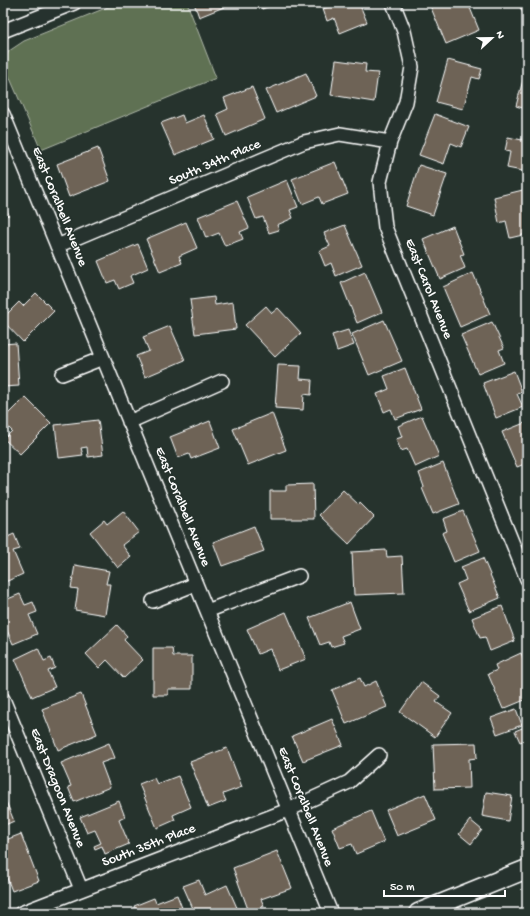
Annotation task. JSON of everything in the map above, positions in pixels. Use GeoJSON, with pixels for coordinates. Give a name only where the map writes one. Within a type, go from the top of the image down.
{"type":"FeatureCollection","features":[{"type":"Feature","properties":{"kind":"main road"},"geometry":{"type":"LineString","coordinates":[[418,913],[527,869]]}},
{"type":"Feature","properties":{"kind":"street"},"geometry":{"type":"LineString","coordinates":[[3,31],[74,3]]}},
{"type":"Feature","properties":{"kind":"street","name":"East Carol Avenue"},"geometry":{"type":"LineString","coordinates":[[393,3],[404,31],[412,67],[406,102],[390,142],[380,182],[385,227],[527,579]]}},
{"type":"Feature","properties":{"kind":"street","name":"East Coralbell Avenue"},"geometry":{"type":"LineString","coordinates":[[3,114],[6,128],[57,246],[331,913]]}},
{"type":"Feature","properties":{"kind":"street","name":"South 34th Place"},"geometry":{"type":"LineString","coordinates":[[57,246],[304,142],[340,134],[390,142]]}},
{"type":"Feature","properties":{"kind":"street"},"geometry":{"type":"LineString","coordinates":[[62,374],[103,358]]}},
{"type":"Feature","properties":{"kind":"street"},"geometry":{"type":"LineString","coordinates":[[129,422],[222,381]]}},
{"type":"Feature","properties":{"kind":"street"},"geometry":{"type":"LineString","coordinates":[[207,611],[299,576]]}},
{"type":"Feature","properties":{"kind":"street"},"geometry":{"type":"LineString","coordinates":[[154,601],[196,584]]}},
{"type":"Feature","properties":{"kind":"street","name":"East Dragoon Avenue"},"geometry":{"type":"LineString","coordinates":[[3,700],[81,889]]}},
{"type":"Feature","properties":{"kind":"street","name":"South 35th Place"},"geometry":{"type":"LineString","coordinates":[[21,913],[288,810],[349,782],[379,755]]}},
{"type":"Feature","properties":{"kind":"green space"},"geometry":{"type":"Polygon","coordinates":[[[118,3],[187,3],[216,78],[41,150],[3,62],[9,51],[24,41],[118,3]]]}},
{"type":"Feature","properties":{"kind":"building"},"geometry":{"type":"Polygon","coordinates":[[[194,3],[234,3],[199,17],[194,3]]]}},
{"type":"Feature","properties":{"kind":"building"},"geometry":{"type":"Polygon","coordinates":[[[260,3],[278,3],[262,9],[260,3]]]}},
{"type":"Feature","properties":{"kind":"building"},"geometry":{"type":"Polygon","coordinates":[[[333,3],[359,3],[367,22],[340,33],[334,18],[327,21],[323,9],[334,5],[333,3]]]}},
{"type":"Feature","properties":{"kind":"building"},"geometry":{"type":"Polygon","coordinates":[[[429,3],[468,3],[479,30],[446,44],[429,3]]]}},
{"type":"Feature","properties":{"kind":"building"},"geometry":{"type":"Polygon","coordinates":[[[518,3],[527,3],[527,11],[523,13],[518,3]]]}},
{"type":"Feature","properties":{"kind":"building"},"geometry":{"type":"Polygon","coordinates":[[[336,60],[366,64],[365,72],[378,73],[374,102],[331,95],[336,60]]]}},
{"type":"Feature","properties":{"kind":"building"},"geometry":{"type":"Polygon","coordinates":[[[448,60],[482,69],[479,79],[472,77],[463,109],[436,102],[448,60]]]}},
{"type":"Feature","properties":{"kind":"building"},"geometry":{"type":"Polygon","coordinates":[[[527,65],[527,120],[523,119],[526,109],[516,106],[527,65]]]}},
{"type":"Feature","properties":{"kind":"building"},"geometry":{"type":"Polygon","coordinates":[[[306,73],[316,96],[276,113],[266,90],[306,73]]]}},
{"type":"Feature","properties":{"kind":"building"},"geometry":{"type":"Polygon","coordinates":[[[252,87],[265,119],[226,136],[217,114],[228,109],[224,98],[252,87]]]}},
{"type":"Feature","properties":{"kind":"building"},"geometry":{"type":"Polygon","coordinates":[[[435,114],[469,127],[461,147],[451,143],[444,164],[419,155],[435,114]]]}},
{"type":"Feature","properties":{"kind":"building"},"geometry":{"type":"Polygon","coordinates":[[[182,115],[185,123],[204,115],[214,139],[175,155],[161,123],[182,115]]]}},
{"type":"Feature","properties":{"kind":"building"},"geometry":{"type":"Polygon","coordinates":[[[524,128],[527,129],[527,172],[507,168],[510,152],[505,151],[508,137],[522,140],[524,128]]]}},
{"type":"Feature","properties":{"kind":"building"},"geometry":{"type":"Polygon","coordinates":[[[98,148],[110,181],[69,197],[57,164],[98,148]]]}},
{"type":"Feature","properties":{"kind":"building"},"geometry":{"type":"Polygon","coordinates":[[[335,162],[348,194],[322,204],[319,197],[302,204],[292,179],[335,162]]]}},
{"type":"Feature","properties":{"kind":"building"},"geometry":{"type":"Polygon","coordinates":[[[419,165],[447,174],[433,215],[406,206],[419,165]]]}},
{"type":"Feature","properties":{"kind":"building"},"geometry":{"type":"Polygon","coordinates":[[[287,180],[298,207],[290,210],[293,218],[277,225],[279,230],[269,233],[263,217],[256,219],[247,197],[287,180]]]}},
{"type":"Feature","properties":{"kind":"building"},"geometry":{"type":"Polygon","coordinates":[[[527,189],[527,234],[510,238],[506,221],[499,223],[494,197],[527,189]]]}},
{"type":"Feature","properties":{"kind":"building"},"geometry":{"type":"Polygon","coordinates":[[[237,201],[249,228],[240,232],[243,239],[225,246],[219,233],[206,238],[198,217],[237,201]]]}},
{"type":"Feature","properties":{"kind":"building"},"geometry":{"type":"Polygon","coordinates":[[[3,202],[9,215],[3,217],[3,202]]]}},
{"type":"Feature","properties":{"kind":"building"},"geometry":{"type":"Polygon","coordinates":[[[186,222],[197,248],[179,256],[182,263],[160,272],[146,239],[186,222]]]}},
{"type":"Feature","properties":{"kind":"building"},"geometry":{"type":"Polygon","coordinates":[[[345,225],[362,265],[336,276],[331,263],[325,266],[319,251],[330,246],[324,233],[345,225]]]}},
{"type":"Feature","properties":{"kind":"building"},"geometry":{"type":"Polygon","coordinates":[[[453,226],[464,254],[460,255],[465,268],[440,279],[423,239],[453,226]]]}},
{"type":"Feature","properties":{"kind":"building"},"geometry":{"type":"Polygon","coordinates":[[[138,244],[148,268],[130,276],[133,283],[119,289],[115,280],[107,283],[98,261],[138,244]]]}},
{"type":"Feature","properties":{"kind":"building"},"geometry":{"type":"Polygon","coordinates":[[[365,272],[382,312],[357,323],[341,283],[365,272]]]}},
{"type":"Feature","properties":{"kind":"building"},"geometry":{"type":"Polygon","coordinates":[[[473,273],[490,314],[460,327],[443,287],[473,273]]]}},
{"type":"Feature","properties":{"kind":"building"},"geometry":{"type":"Polygon","coordinates":[[[36,293],[54,311],[23,342],[3,321],[3,318],[19,302],[23,306],[36,293]]]}},
{"type":"Feature","properties":{"kind":"building"},"geometry":{"type":"Polygon","coordinates":[[[214,297],[215,305],[233,302],[236,329],[195,334],[190,300],[214,297]]]}},
{"type":"Feature","properties":{"kind":"building"},"geometry":{"type":"Polygon","coordinates":[[[266,306],[272,313],[278,308],[301,333],[275,357],[245,325],[266,306]]]}},
{"type":"Feature","properties":{"kind":"building"},"geometry":{"type":"Polygon","coordinates":[[[384,320],[402,361],[369,375],[352,334],[384,320]]]}},
{"type":"Feature","properties":{"kind":"building"},"geometry":{"type":"Polygon","coordinates":[[[492,322],[504,348],[499,350],[504,363],[478,374],[461,335],[492,322]]]}},
{"type":"Feature","properties":{"kind":"building"},"geometry":{"type":"Polygon","coordinates":[[[170,326],[185,360],[145,377],[136,356],[149,351],[143,337],[170,326]]]}},
{"type":"Feature","properties":{"kind":"building"},"geometry":{"type":"Polygon","coordinates":[[[348,330],[354,345],[337,351],[332,335],[348,330]]]}},
{"type":"Feature","properties":{"kind":"building"},"geometry":{"type":"Polygon","coordinates":[[[16,343],[19,386],[3,387],[3,344],[16,343]]]}},
{"type":"Feature","properties":{"kind":"building"},"geometry":{"type":"Polygon","coordinates":[[[278,365],[301,366],[300,379],[312,380],[311,395],[304,394],[303,410],[275,408],[278,365]]]}},
{"type":"Feature","properties":{"kind":"building"},"geometry":{"type":"Polygon","coordinates":[[[405,368],[421,409],[395,419],[391,409],[384,412],[377,394],[389,389],[384,376],[405,368]]]}},
{"type":"Feature","properties":{"kind":"building"},"geometry":{"type":"Polygon","coordinates":[[[514,371],[522,392],[517,394],[523,407],[496,418],[483,383],[514,371]]]}},
{"type":"Feature","properties":{"kind":"building"},"geometry":{"type":"Polygon","coordinates":[[[25,397],[51,423],[20,454],[4,439],[12,431],[3,422],[3,419],[25,397]]]}},
{"type":"Feature","properties":{"kind":"building"},"geometry":{"type":"Polygon","coordinates":[[[272,413],[286,450],[248,465],[233,429],[272,413]]]}},
{"type":"Feature","properties":{"kind":"building"},"geometry":{"type":"Polygon","coordinates":[[[422,416],[439,456],[415,467],[407,449],[401,451],[396,439],[402,437],[398,426],[422,416]]]}},
{"type":"Feature","properties":{"kind":"building"},"geometry":{"type":"Polygon","coordinates":[[[98,420],[103,455],[88,457],[87,447],[81,448],[83,455],[59,458],[55,425],[98,420]]]}},
{"type":"Feature","properties":{"kind":"building"},"geometry":{"type":"Polygon","coordinates":[[[210,421],[220,448],[191,459],[189,454],[178,458],[170,437],[210,421]]]}},
{"type":"Feature","properties":{"kind":"building"},"geometry":{"type":"Polygon","coordinates":[[[527,422],[527,463],[517,467],[502,432],[527,422]]]}},
{"type":"Feature","properties":{"kind":"building"},"geometry":{"type":"Polygon","coordinates":[[[443,463],[459,504],[433,514],[422,488],[424,487],[419,473],[443,463]]]}},
{"type":"Feature","properties":{"kind":"building"},"geometry":{"type":"Polygon","coordinates":[[[313,484],[314,519],[270,519],[270,491],[286,491],[286,485],[313,484]]]}},
{"type":"Feature","properties":{"kind":"building"},"geometry":{"type":"Polygon","coordinates":[[[343,490],[359,505],[360,503],[374,517],[349,544],[319,515],[343,490]]]}},
{"type":"Feature","properties":{"kind":"building"},"geometry":{"type":"Polygon","coordinates":[[[123,511],[139,532],[122,545],[131,557],[118,568],[90,532],[104,520],[107,524],[123,511]]]}},
{"type":"Feature","properties":{"kind":"building"},"geometry":{"type":"Polygon","coordinates":[[[463,511],[480,551],[454,562],[442,533],[447,531],[443,519],[463,511]]]}},
{"type":"Feature","properties":{"kind":"building"},"geometry":{"type":"Polygon","coordinates":[[[254,526],[264,551],[222,566],[213,542],[254,526]]]}},
{"type":"Feature","properties":{"kind":"building"},"geometry":{"type":"Polygon","coordinates":[[[14,534],[20,549],[13,551],[23,574],[3,583],[3,539],[14,534]]]}},
{"type":"Feature","properties":{"kind":"building"},"geometry":{"type":"Polygon","coordinates":[[[386,550],[387,557],[402,556],[404,593],[354,595],[352,552],[386,550]]]}},
{"type":"Feature","properties":{"kind":"building"},"geometry":{"type":"Polygon","coordinates":[[[483,558],[500,598],[469,611],[457,584],[466,580],[461,567],[483,558]]]}},
{"type":"Feature","properties":{"kind":"building"},"geometry":{"type":"Polygon","coordinates":[[[75,565],[109,571],[106,584],[110,584],[105,615],[75,610],[78,589],[71,588],[75,565]]]}},
{"type":"Feature","properties":{"kind":"building"},"geometry":{"type":"Polygon","coordinates":[[[20,594],[25,605],[33,602],[37,612],[29,615],[37,634],[13,644],[3,621],[3,601],[20,594]]]}},
{"type":"Feature","properties":{"kind":"building"},"geometry":{"type":"Polygon","coordinates":[[[350,602],[360,629],[341,636],[344,643],[331,647],[329,642],[320,645],[309,618],[350,602]]]}},
{"type":"Feature","properties":{"kind":"building"},"geometry":{"type":"Polygon","coordinates":[[[502,606],[515,641],[490,651],[485,637],[480,638],[472,618],[502,606]]]}},
{"type":"Feature","properties":{"kind":"building"},"geometry":{"type":"Polygon","coordinates":[[[286,612],[306,659],[278,670],[270,649],[258,654],[247,629],[286,612]]]}},
{"type":"Feature","properties":{"kind":"building"},"geometry":{"type":"Polygon","coordinates":[[[117,625],[127,636],[124,640],[143,660],[124,678],[107,660],[99,668],[86,654],[117,625]]]}},
{"type":"Feature","properties":{"kind":"building"},"geometry":{"type":"Polygon","coordinates":[[[38,648],[44,661],[51,658],[55,668],[48,671],[55,687],[32,697],[15,659],[38,648]]]}},
{"type":"Feature","properties":{"kind":"building"},"geometry":{"type":"Polygon","coordinates":[[[153,648],[172,648],[173,656],[192,656],[192,689],[168,689],[168,695],[153,695],[153,648]]]}},
{"type":"Feature","properties":{"kind":"building"},"geometry":{"type":"Polygon","coordinates":[[[521,653],[527,667],[527,699],[503,709],[488,674],[497,670],[495,665],[521,653]]]}},
{"type":"Feature","properties":{"kind":"building"},"geometry":{"type":"Polygon","coordinates":[[[360,678],[364,687],[376,681],[387,707],[346,724],[332,690],[360,678]]]}},
{"type":"Feature","properties":{"kind":"building"},"geometry":{"type":"Polygon","coordinates":[[[421,682],[440,696],[436,702],[452,713],[435,737],[400,712],[421,682]]]}},
{"type":"Feature","properties":{"kind":"building"},"geometry":{"type":"Polygon","coordinates":[[[81,694],[97,734],[58,750],[42,709],[81,694]]]}},
{"type":"Feature","properties":{"kind":"building"},"geometry":{"type":"Polygon","coordinates":[[[516,709],[522,725],[497,734],[491,718],[516,709]]]}},
{"type":"Feature","properties":{"kind":"building"},"geometry":{"type":"Polygon","coordinates":[[[332,719],[343,745],[303,761],[292,736],[332,719]]]}},
{"type":"Feature","properties":{"kind":"building"},"geometry":{"type":"Polygon","coordinates":[[[527,726],[527,742],[526,740],[520,742],[515,731],[527,726]]]}},
{"type":"Feature","properties":{"kind":"building"},"geometry":{"type":"Polygon","coordinates":[[[109,743],[115,758],[101,763],[110,787],[74,802],[68,787],[71,786],[61,763],[109,743]]]}},
{"type":"Feature","properties":{"kind":"building"},"geometry":{"type":"Polygon","coordinates":[[[476,743],[477,758],[469,759],[470,788],[435,789],[433,744],[476,743]]]}},
{"type":"Feature","properties":{"kind":"building"},"geometry":{"type":"Polygon","coordinates":[[[227,748],[242,787],[223,794],[226,801],[208,808],[190,762],[227,748]]]}},
{"type":"Feature","properties":{"kind":"building"},"geometry":{"type":"Polygon","coordinates":[[[178,776],[191,807],[173,815],[175,820],[157,828],[139,784],[154,778],[157,784],[178,776]]]}},
{"type":"Feature","properties":{"kind":"building"},"geometry":{"type":"Polygon","coordinates":[[[486,792],[512,796],[508,821],[482,816],[486,792]]]}},
{"type":"Feature","properties":{"kind":"building"},"geometry":{"type":"Polygon","coordinates":[[[3,794],[14,821],[3,826],[3,794]]]}},
{"type":"Feature","properties":{"kind":"building"},"geometry":{"type":"Polygon","coordinates":[[[425,794],[436,820],[397,836],[386,810],[425,794]]]}},
{"type":"Feature","properties":{"kind":"building"},"geometry":{"type":"Polygon","coordinates":[[[119,801],[125,817],[119,820],[129,844],[105,854],[102,846],[95,849],[94,846],[101,843],[95,830],[87,833],[80,817],[119,801]]]}},
{"type":"Feature","properties":{"kind":"building"},"geometry":{"type":"Polygon","coordinates":[[[371,811],[384,842],[356,854],[352,844],[340,848],[332,828],[371,811]]]}},
{"type":"Feature","properties":{"kind":"building"},"geometry":{"type":"Polygon","coordinates":[[[470,820],[482,830],[471,844],[459,834],[470,820]]]}},
{"type":"Feature","properties":{"kind":"building"},"geometry":{"type":"Polygon","coordinates":[[[21,834],[39,881],[12,891],[7,878],[3,879],[3,841],[21,834]]]}},
{"type":"Feature","properties":{"kind":"building"},"geometry":{"type":"Polygon","coordinates":[[[277,851],[292,888],[261,899],[264,906],[249,912],[233,868],[277,851]]]}},
{"type":"Feature","properties":{"kind":"building"},"geometry":{"type":"Polygon","coordinates":[[[199,880],[205,895],[227,885],[238,910],[232,913],[195,913],[183,886],[199,880]]]}},
{"type":"Feature","properties":{"kind":"building"},"geometry":{"type":"Polygon","coordinates":[[[177,895],[184,913],[138,913],[134,906],[154,898],[156,903],[177,895]]]}}]}
